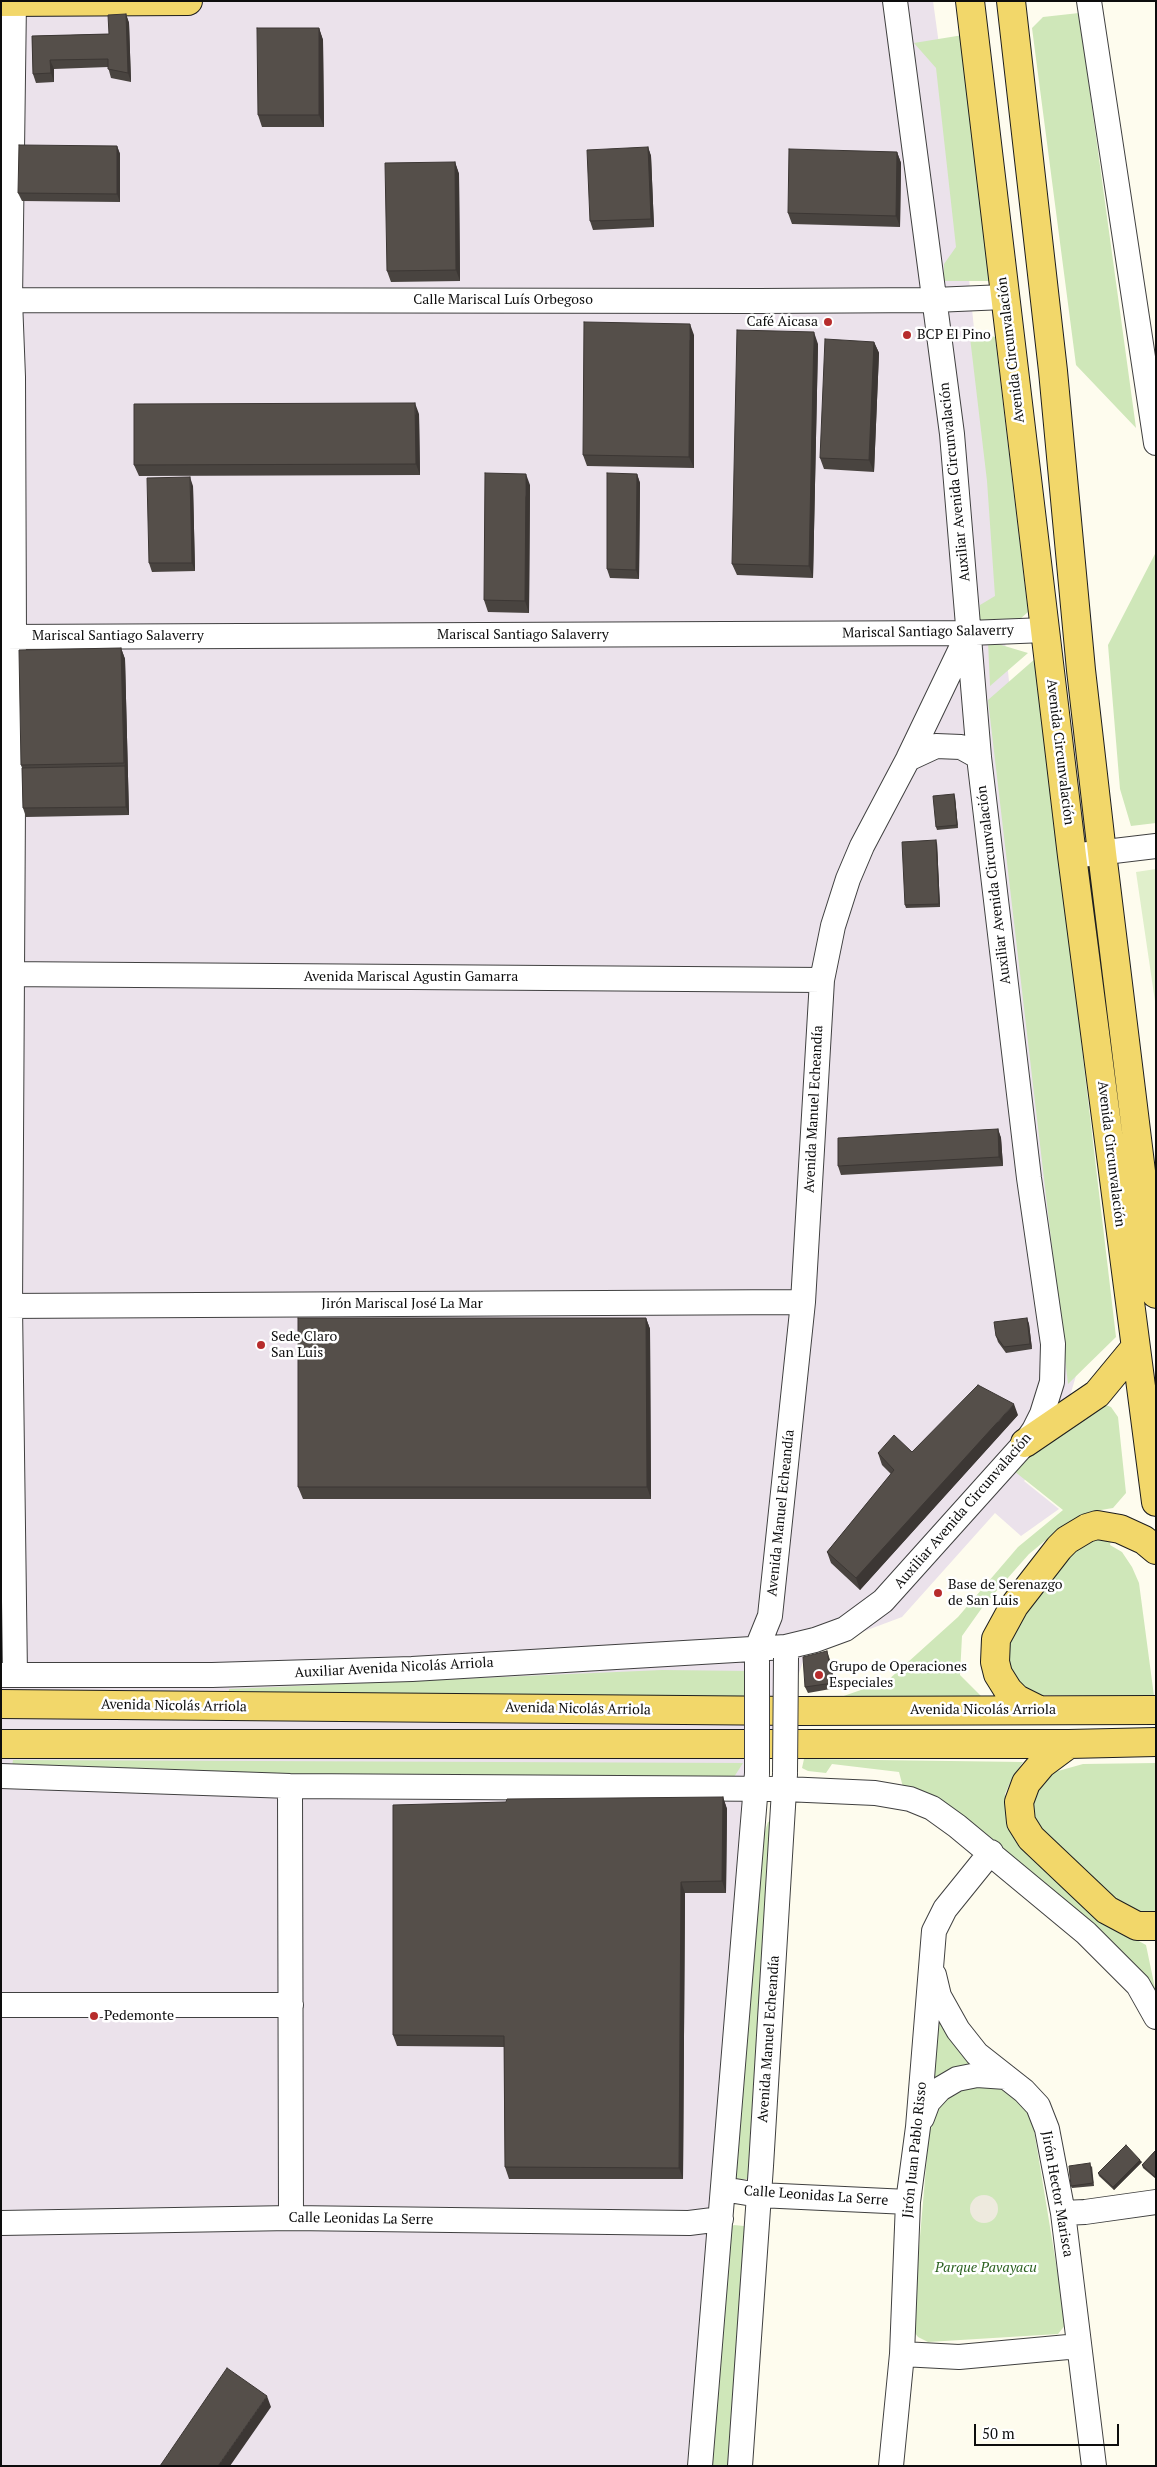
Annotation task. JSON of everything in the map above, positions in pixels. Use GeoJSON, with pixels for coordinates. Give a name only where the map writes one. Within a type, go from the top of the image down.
{"type":"FeatureCollection","features":[{"type":"Feature","properties":{"kind":"main road"},"geometry":{"type":"LineString","coordinates":[[10,2],[188,1]]}},
{"type":"Feature","properties":{"kind":"main road","name":"Avenida Circunvalación"},"geometry":{"type":"LineString","coordinates":[[970,1],[1072,856],[1156,1502]]}},
{"type":"Feature","properties":{"kind":"main road","name":"Avenida Circunvalación"},"geometry":{"type":"LineString","coordinates":[[1011,1],[1053,371],[1081,670],[1156,1294]]}},
{"type":"Feature","properties":{"kind":"main road"},"geometry":{"type":"LineString","coordinates":[[1024,1443],[1097,1394],[1135,1348]]}},
{"type":"Feature","properties":{"kind":"main road"},"geometry":{"type":"LineString","coordinates":[[1039,1710],[1027,1706],[1008,1690],[998,1674],[995,1662],[996,1639],[1014,1606],[1059,1548],[1072,1536],[1086,1528],[1097,1525],[1120,1529],[1144,1540],[1156,1550]]}},
{"type":"Feature","properties":{"kind":"main road","name":"Avenida Nicolás Arriola"},"geometry":{"type":"LineString","coordinates":[[1,1704],[788,1711],[1156,1710]]}},
{"type":"Feature","properties":{"kind":"main road"},"geometry":{"type":"LineString","coordinates":[[1,1744],[1069,1744],[1156,1742]]}},
{"type":"Feature","properties":{"kind":"main road"},"geometry":{"type":"LineString","coordinates":[[1069,1744],[1042,1764],[1026,1783],[1019,1802],[1021,1822],[1031,1838],[1107,1910],[1137,1926],[1156,1926]]}},
{"type":"Feature","properties":{"kind":"street","name":"Auxiliar Avenida Circunvalación"},"geometry":{"type":"LineString","coordinates":[[786,1653],[845,1629],[883,1600],[1024,1443],[1042,1414],[1052,1382],[1054,1363],[1050,1322],[1029,1178],[979,757],[952,434],[895,1]]}},
{"type":"Feature","properties":{"kind":"street"},"geometry":{"type":"LineString","coordinates":[[1089,1],[1156,443]]}},
{"type":"Feature","properties":{"kind":"street"},"geometry":{"type":"LineString","coordinates":[[8,1675],[6,1421],[7,781],[13,377],[6,300],[10,2]]}},
{"type":"Feature","properties":{"kind":"street","name":"Calle Mariscal Luís Orbegoso"},"geometry":{"type":"LineString","coordinates":[[6,300],[934,300],[1004,297]]}},
{"type":"Feature","properties":{"kind":"street","name":"Mariscal Santiago Salaverry"},"geometry":{"type":"LineString","coordinates":[[8,637],[969,633],[1045,630]]}},
{"type":"Feature","properties":{"kind":"street","name":"Avenida Manuel Echeandía"},"geometry":{"type":"LineString","coordinates":[[700,2466],[756,1781],[757,1655],[770,1616],[804,1302],[822,980],[833,926],[848,879],[969,633]]}},
{"type":"Feature","properties":{"kind":"street"},"geometry":{"type":"LineString","coordinates":[[908,759],[936,746],[961,747],[979,757]]}},
{"type":"Feature","properties":{"kind":"street"},"geometry":{"type":"LineString","coordinates":[[1072,856],[1156,846]]}},
{"type":"Feature","properties":{"kind":"street","name":"Avenida Mariscal Agustin Gamarra"},"geometry":{"type":"LineString","coordinates":[[7,974],[822,980]]}},
{"type":"Feature","properties":{"kind":"street","name":"Jirón Mariscal José La Mar"},"geometry":{"type":"LineString","coordinates":[[6,1306],[804,1302]]}},
{"type":"Feature","properties":{"kind":"street","name":"Avenida Manuel Echeandía"},"geometry":{"type":"LineString","coordinates":[[740,2466],[785,1780],[786,1653],[770,1616]]}},
{"type":"Feature","properties":{"kind":"street","name":"Auxiliar Avenida Nicolás Arriola"},"geometry":{"type":"LineString","coordinates":[[8,1675],[212,1675],[786,1653]]}},
{"type":"Feature","properties":{"kind":"street"},"geometry":{"type":"LineString","coordinates":[[1,1776],[290,1786],[785,1780],[910,1799],[932,1808],[991,1852],[1086,1932],[1138,1985],[1156,2017]]}},
{"type":"Feature","properties":{"kind":"street"},"geometry":{"type":"LineString","coordinates":[[290,1786],[291,2218]]}},
{"type":"Feature","properties":{"kind":"street","name":"Jirón Juan Pablo Risso"},"geometry":{"type":"LineString","coordinates":[[891,2466],[902,2354],[908,2202],[918,2127],[934,1931],[945,1909],[991,1852]]}},
{"type":"Feature","properties":{"kind":"street","name":"Jirón Hector Marisca"},"geometry":{"type":"LineString","coordinates":[[931,1964],[939,1996],[958,2030],[977,2054],[1024,2091],[1038,2106],[1047,2129],[1063,2213],[1094,2466]]}},
{"type":"Feature","properties":{"kind":"street"},"geometry":{"type":"LineString","coordinates":[[1,2006],[290,2005]]}},
{"type":"Feature","properties":{"kind":"street"},"geometry":{"type":"LineString","coordinates":[[918,2127],[928,2102],[940,2089],[957,2079],[977,2075],[1006,2077]]}},
{"type":"Feature","properties":{"kind":"street","name":"Calle Leonidas La Serre"},"geometry":{"type":"LineString","coordinates":[[723,2189],[759,2194],[908,2202]]}},
{"type":"Feature","properties":{"kind":"street"},"geometry":{"type":"LineString","coordinates":[[1063,2213],[1085,2212],[1156,2202]]}},
{"type":"Feature","properties":{"kind":"street","name":"Calle Leonidas La Serre"},"geometry":{"type":"LineString","coordinates":[[1,2223],[291,2218],[689,2223],[721,2219]]}},
{"type":"Feature","properties":{"kind":"street"},"geometry":{"type":"LineString","coordinates":[[902,2354],[959,2358],[1079,2346]]}},
{"type":"Feature","properties":{"kind":"shaded area"},"geometry":{"type":"Polygon","coordinates":[[[1,1],[933,1],[963,218],[1034,933],[1092,1320],[1056,1445],[1024,1481],[1059,1509],[1021,1536],[995,1513],[902,1617],[806,1653],[745,1830],[687,2466],[1,2466],[1,1]]]}},
{"type":"Feature","properties":{"kind":"shaded area"},"geometry":{"type":"Polygon","coordinates":[[[984,2195],[994,2199],[998,2209],[994,2219],[984,2223],[974,2219],[970,2209],[974,2199],[984,2195]]]}},
{"type":"Feature","properties":{"kind":"green space"},"geometry":{"type":"Polygon","coordinates":[[[1079,13],[1136,428],[1076,365],[1032,28],[1043,17],[1079,13]]]}},
{"type":"Feature","properties":{"kind":"green space"},"geometry":{"type":"Polygon","coordinates":[[[963,35],[991,281],[944,281],[944,264],[956,247],[936,68],[914,43],[963,35]]]}},
{"type":"Feature","properties":{"kind":"green space"},"geometry":{"type":"Polygon","coordinates":[[[969,329],[995,337],[1028,612],[1019,620],[980,620],[980,605],[995,596],[987,481],[969,329]]]}},
{"type":"Feature","properties":{"kind":"green space"},"geometry":{"type":"Polygon","coordinates":[[[1156,552],[1156,823],[1131,826],[1120,789],[1108,645],[1156,552]]]}},
{"type":"Feature","properties":{"kind":"green space"},"geometry":{"type":"Polygon","coordinates":[[[988,641],[1028,653],[990,686],[988,641]]]}},
{"type":"Feature","properties":{"kind":"green space"},"geometry":{"type":"Polygon","coordinates":[[[1036,658],[1116,1337],[1068,1384],[988,700],[1036,658]]]}},
{"type":"Feature","properties":{"kind":"green space"},"geometry":{"type":"Polygon","coordinates":[[[1156,869],[1156,1008],[1136,872],[1156,869]]]}},
{"type":"Feature","properties":{"kind":"green space"},"geometry":{"type":"Polygon","coordinates":[[[1101,1403],[1111,1407],[1118,1417],[1126,1493],[1113,1508],[1089,1512],[1064,1525],[1029,1554],[984,1605],[962,1636],[960,1675],[982,1697],[832,1700],[887,1681],[958,1617],[1018,1547],[1063,1510],[1014,1471],[1037,1448],[1101,1403]]]}},
{"type":"Feature","properties":{"kind":"green space"},"geometry":{"type":"Polygon","coordinates":[[[1091,1536],[1111,1540],[1110,1545],[1122,1552],[1132,1567],[1139,1583],[1154,1696],[1039,1695],[1032,1694],[1014,1680],[1004,1642],[1025,1599],[1091,1536]]]}},
{"type":"Feature","properties":{"kind":"green space"},"geometry":{"type":"Polygon","coordinates":[[[662,1670],[751,1671],[752,1699],[228,1697],[229,1689],[662,1670]]]}},
{"type":"Feature","properties":{"kind":"green space"},"geometry":{"type":"Polygon","coordinates":[[[804,1759],[1023,1762],[1012,1778],[1005,1794],[1007,1810],[1124,1933],[1146,1945],[1156,1993],[903,1787],[899,1772],[832,1764],[826,1773],[808,1771],[802,1768],[804,1759]]]}},
{"type":"Feature","properties":{"kind":"green space"},"geometry":{"type":"Polygon","coordinates":[[[13,1760],[743,1763],[734,1777],[374,1779],[173,1769],[12,1766],[13,1760]]]}},
{"type":"Feature","properties":{"kind":"green space"},"geometry":{"type":"Polygon","coordinates":[[[1156,1763],[1156,1912],[1139,1913],[1108,1896],[1031,1819],[1032,1796],[1051,1773],[1083,1764],[1156,1763]]]}},
{"type":"Feature","properties":{"kind":"green space"},"geometry":{"type":"Polygon","coordinates":[[[773,1820],[752,2176],[747,2179],[741,2179],[735,2178],[730,2171],[764,1834],[768,1822],[773,1820]]]}},
{"type":"Feature","properties":{"kind":"green space"},"geometry":{"type":"Polygon","coordinates":[[[938,2016],[987,2068],[934,2087],[933,2020],[938,2016]]]}},
{"type":"Feature","properties":{"kind":"green space","name":"Parque Pavayacu"},"geometry":{"type":"Polygon","coordinates":[[[997,2083],[1024,2102],[1033,2124],[1066,2324],[1058,2334],[928,2342],[918,2337],[912,2329],[929,2133],[937,2108],[950,2094],[964,2086],[997,2083]]]}},
{"type":"Feature","properties":{"kind":"green space"},"geometry":{"type":"Polygon","coordinates":[[[734,2225],[744,2226],[749,2232],[729,2466],[713,2466],[710,2463],[729,2228],[734,2225]]]}},
{"type":"Feature","properties":{"kind":"building"},"geometry":{"type":"Polygon","coordinates":[[[126,14],[128,73],[108,69],[108,59],[50,60],[51,73],[33,74],[32,36],[109,34],[108,15],[126,14]]]}},
{"type":"Feature","properties":{"kind":"building"},"geometry":{"type":"Polygon","coordinates":[[[257,28],[319,28],[319,115],[258,115],[257,28]]]}},
{"type":"Feature","properties":{"kind":"building"},"geometry":{"type":"Polygon","coordinates":[[[19,145],[117,146],[117,194],[18,193],[19,145]]]}},
{"type":"Feature","properties":{"kind":"building"},"geometry":{"type":"Polygon","coordinates":[[[648,147],[651,219],[590,221],[587,150],[648,147]]]}},
{"type":"Feature","properties":{"kind":"building"},"geometry":{"type":"Polygon","coordinates":[[[789,149],[897,152],[896,216],[788,213],[789,149]]]}},
{"type":"Feature","properties":{"kind":"building"},"geometry":{"type":"Polygon","coordinates":[[[455,162],[456,270],[387,271],[385,163],[455,162]]]}},
{"type":"Feature","properties":{"kind":"building"},"geometry":{"type":"Polygon","coordinates":[[[584,322],[690,324],[689,457],[583,455],[584,322]]]}},
{"type":"Feature","properties":{"kind":"building"},"geometry":{"type":"Polygon","coordinates":[[[737,330],[814,332],[809,566],[732,564],[737,330]]]}},
{"type":"Feature","properties":{"kind":"building"},"geometry":{"type":"Polygon","coordinates":[[[825,339],[874,342],[869,460],[820,458],[825,339]]]}},
{"type":"Feature","properties":{"kind":"building"},"geometry":{"type":"Polygon","coordinates":[[[415,403],[416,464],[134,465],[134,404],[415,403]]]}},
{"type":"Feature","properties":{"kind":"building"},"geometry":{"type":"Polygon","coordinates":[[[485,473],[526,474],[525,601],[484,600],[485,473]]]}},
{"type":"Feature","properties":{"kind":"building"},"geometry":{"type":"Polygon","coordinates":[[[607,473],[637,474],[636,570],[607,569],[607,473]]]}},
{"type":"Feature","properties":{"kind":"building"},"geometry":{"type":"Polygon","coordinates":[[[190,477],[192,563],[149,563],[147,478],[190,477]]]}},
{"type":"Feature","properties":{"kind":"building"},"geometry":{"type":"Polygon","coordinates":[[[121,648],[124,763],[21,765],[19,650],[121,648]]]}},
{"type":"Feature","properties":{"kind":"building"},"geometry":{"type":"Polygon","coordinates":[[[125,766],[126,807],[23,808],[22,768],[125,766]]]}},
{"type":"Feature","properties":{"kind":"building"},"geometry":{"type":"Polygon","coordinates":[[[954,794],[957,825],[936,827],[933,796],[954,794]]]}},
{"type":"Feature","properties":{"kind":"building"},"geometry":{"type":"Polygon","coordinates":[[[936,840],[939,904],[905,905],[902,842],[936,840]]]}},
{"type":"Feature","properties":{"kind":"building"},"geometry":{"type":"Polygon","coordinates":[[[998,1129],[999,1157],[838,1166],[838,1138],[998,1129]]]}},
{"type":"Feature","properties":{"kind":"building"},"geometry":{"type":"Polygon","coordinates":[[[298,1318],[646,1318],[647,1487],[298,1487],[298,1318]]]}},
{"type":"Feature","properties":{"kind":"building"},"geometry":{"type":"Polygon","coordinates":[[[1027,1318],[1030,1344],[1004,1347],[996,1336],[994,1322],[1027,1318]]]}},
{"type":"Feature","properties":{"kind":"building"},"geometry":{"type":"Polygon","coordinates":[[[978,1385],[1014,1404],[856,1578],[827,1552],[894,1470],[878,1453],[894,1435],[912,1452],[978,1385]]]}},
{"type":"Feature","properties":{"kind":"building","name":"Grupo de Operaciones Especiales"},"geometry":{"type":"Polygon","coordinates":[[[827,1651],[833,1683],[805,1687],[803,1657],[827,1651]]]}},
{"type":"Feature","properties":{"kind":"building"},"geometry":{"type":"Polygon","coordinates":[[[723,1797],[722,1881],[681,1882],[679,2168],[505,2167],[504,2036],[393,2035],[393,1805],[506,1802],[507,1799],[723,1797]]]}},
{"type":"Feature","properties":{"kind":"building"},"geometry":{"type":"Polygon","coordinates":[[[1126,2145],[1140,2160],[1113,2187],[1098,2173],[1126,2145]]]}},
{"type":"Feature","properties":{"kind":"building"},"geometry":{"type":"Polygon","coordinates":[[[1156,2150],[1156,2178],[1142,2165],[1156,2150]]]}},
{"type":"Feature","properties":{"kind":"building"},"geometry":{"type":"Polygon","coordinates":[[[1090,2163],[1093,2183],[1071,2186],[1069,2166],[1090,2163]]]}},
{"type":"Feature","properties":{"kind":"building"},"geometry":{"type":"Polygon","coordinates":[[[227,2368],[267,2396],[218,2466],[160,2466],[227,2368]]]}},
{"type":"Feature","properties":{"kind":"place","name":"Café Aicasa"},"geometry":{"type":"Point","coordinates":[828,322]}},
{"type":"Feature","properties":{"kind":"place","name":"BCP El Pino"},"geometry":{"type":"Point","coordinates":[907,335]}},
{"type":"Feature","properties":{"kind":"place","name":"Sede Claro San Luis"},"geometry":{"type":"Point","coordinates":[261,1345]}},
{"type":"Feature","properties":{"kind":"place","name":"Base de Serenazgo de San Luis"},"geometry":{"type":"Point","coordinates":[938,1593]}},
{"type":"Feature","properties":{"kind":"place","name":"Grupo de Operaciones Especiales"},"geometry":{"type":"Point","coordinates":[819,1675]}},
{"type":"Feature","properties":{"kind":"place","name":"Pedemonte"},"geometry":{"type":"Point","coordinates":[94,2016]}}]}
